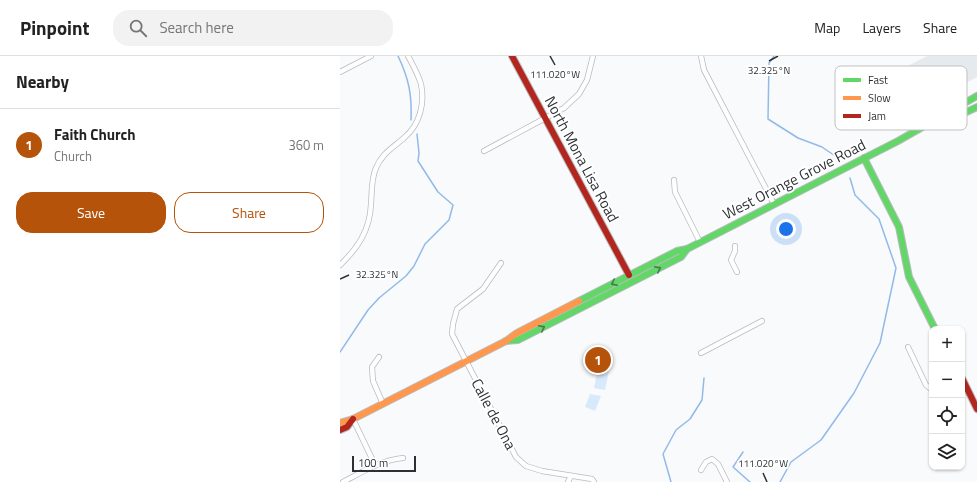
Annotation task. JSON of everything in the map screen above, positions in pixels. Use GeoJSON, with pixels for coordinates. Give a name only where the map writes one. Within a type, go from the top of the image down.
{"type":"FeatureCollection","features":[{"type":"Feature","properties":{"kind":"main road","name":"North Mona Lisa Road"},"geometry":{"type":"LineString","coordinates":[[512,56],[629,275]]}},
{"type":"Feature","properties":{"kind":"main road","name":"West Orange Grove Road"},"geometry":{"type":"LineString","coordinates":[[967,101],[977,96]]}},
{"type":"Feature","properties":{"kind":"main road","name":"West Orange Grove Road"},"geometry":{"type":"LineString","coordinates":[[967,112],[977,107]]}},
{"type":"Feature","properties":{"kind":"main road","name":"West Orange Grove Road"},"geometry":{"type":"LineString","coordinates":[[340,423],[353,419],[383,404],[506,341],[516,333],[676,250],[687,249],[918,130]]}},
{"type":"Feature","properties":{"kind":"main road"},"geometry":{"type":"LineString","coordinates":[[864,158],[899,227],[909,277],[934,326]]}},
{"type":"Feature","properties":{"kind":"main road","name":"West Orange Grove Road"},"geometry":{"type":"LineString","coordinates":[[506,341],[518,340],[681,257],[687,249]]}},
{"type":"Feature","properties":{"kind":"main road"},"geometry":{"type":"LineString","coordinates":[[965,384],[977,409]]}},
{"type":"Feature","properties":{"kind":"main road","name":"West Orange Grove Road"},"geometry":{"type":"LineString","coordinates":[[340,430],[347,427],[353,419]]}},
{"type":"Feature","properties":{"kind":"street"},"geometry":{"type":"LineString","coordinates":[[340,72],[371,56]]}},
{"type":"Feature","properties":{"kind":"street"},"geometry":{"type":"LineString","coordinates":[[340,265],[352,253],[367,228],[371,207],[373,176],[378,162],[388,149],[411,131],[419,116],[422,92],[419,78],[408,56]]}},
{"type":"Feature","properties":{"kind":"street"},"geometry":{"type":"LineString","coordinates":[[484,151],[564,108],[580,94],[586,80],[592,56]]}},
{"type":"Feature","properties":{"kind":"street"},"geometry":{"type":"LineString","coordinates":[[701,56],[704,70],[774,204]]}},
{"type":"Feature","properties":{"kind":"street"},"geometry":{"type":"LineString","coordinates":[[674,180],[675,192],[700,242]]}},
{"type":"Feature","properties":{"kind":"street"},"geometry":{"type":"LineString","coordinates":[[735,246],[732,260],[737,272]]}},
{"type":"Feature","properties":{"kind":"street","name":"Calle de Ona"},"geometry":{"type":"LineString","coordinates":[[501,263],[483,289],[457,309],[452,334],[516,457],[526,466],[542,471],[592,479],[594,482]]}},
{"type":"Feature","properties":{"kind":"street"},"geometry":{"type":"LineString","coordinates":[[700,353],[762,321]]}},
{"type":"Feature","properties":{"kind":"street"},"geometry":{"type":"LineString","coordinates":[[908,347],[926,385],[929,388]]}},
{"type":"Feature","properties":{"kind":"street"},"geometry":{"type":"LineString","coordinates":[[379,357],[372,367],[373,381],[383,404]]}},
{"type":"Feature","properties":{"kind":"street"},"geometry":{"type":"LineString","coordinates":[[353,419],[376,465]]}},
{"type":"Feature","properties":{"kind":"street"},"geometry":{"type":"LineString","coordinates":[[343,482],[391,459],[404,458]]}},
{"type":"Feature","properties":{"kind":"street"},"geometry":{"type":"LineString","coordinates":[[701,470],[706,462],[712,459],[718,464],[726,482]]}},
{"type":"Feature","properties":{"kind":"street"},"geometry":{"type":"LineString","coordinates":[[568,482],[571,476]]}},
{"type":"Feature","properties":{"kind":"shaded area"},"geometry":{"type":"Polygon","coordinates":[[[927,56],[977,56],[977,77],[967,82],[967,66],[908,66],[927,56]]]}},
{"type":"Feature","properties":{"kind":"shaded area"},"geometry":{"type":"Polygon","coordinates":[[[598,369],[609,371],[605,390],[594,388],[598,369]]]}},
{"type":"Feature","properties":{"kind":"shaded area"},"geometry":{"type":"Polygon","coordinates":[[[590,394],[601,396],[595,411],[585,407],[590,394]]]}},
{"type":"Feature","properties":{"kind":"waterway"},"geometry":{"type":"LineString","coordinates":[[398,56],[405,72],[409,87],[411,120]]}},
{"type":"Feature","properties":{"kind":"waterway"},"geometry":{"type":"LineString","coordinates":[[774,56],[769,63],[768,119],[798,138],[822,147],[841,160]]}},
{"type":"Feature","properties":{"kind":"waterway"},"geometry":{"type":"LineString","coordinates":[[340,352],[368,310],[379,298],[406,276],[414,266],[425,244],[449,220],[453,205],[438,192],[418,161],[419,153],[417,134]]}},
{"type":"Feature","properties":{"kind":"waterway"},"geometry":{"type":"LineString","coordinates":[[780,482],[791,462],[821,440],[854,393],[880,343],[896,268],[879,219],[855,195],[850,178]]}},
{"type":"Feature","properties":{"kind":"waterway"},"geometry":{"type":"LineString","coordinates":[[671,482],[663,454],[676,430],[690,419],[702,400],[704,378]]}},
{"type":"Feature","properties":{"kind":"waterway"},"geometry":{"type":"LineString","coordinates":[[743,452],[733,467],[750,482]]}},
{"type":"Feature","properties":{"kind":"traffic: fast"},"geometry":{"type":"LineString","coordinates":[[967,102],[977,96]]}},
{"type":"Feature","properties":{"kind":"traffic: fast"},"geometry":{"type":"LineString","coordinates":[[967,112],[977,107]]}},
{"type":"Feature","properties":{"kind":"traffic: fast"},"geometry":{"type":"LineString","coordinates":[[579,301],[677,251],[687,249],[917,130]]}},
{"type":"Feature","properties":{"kind":"traffic: fast"},"geometry":{"type":"LineString","coordinates":[[864,158],[899,227],[909,277],[934,326]]}},
{"type":"Feature","properties":{"kind":"traffic: fast"},"geometry":{"type":"LineString","coordinates":[[506,341],[518,340],[681,257],[687,249]]}},
{"type":"Feature","properties":{"kind":"traffic: slow"},"geometry":{"type":"LineString","coordinates":[[340,423],[353,419],[506,341],[517,333],[579,301]]}},
{"type":"Feature","properties":{"kind":"traffic: jam"},"geometry":{"type":"LineString","coordinates":[[512,56],[629,275]]}},
{"type":"Feature","properties":{"kind":"traffic: jam"},"geometry":{"type":"LineString","coordinates":[[965,384],[977,409]]}},
{"type":"Feature","properties":{"kind":"traffic: jam"},"geometry":{"type":"LineString","coordinates":[[340,430],[347,427],[353,419]]}},
{"type":"Feature","properties":{"kind":"place","name":"Faith Church"},"geometry":{"type":"Point","coordinates":[598,360]}}]}
